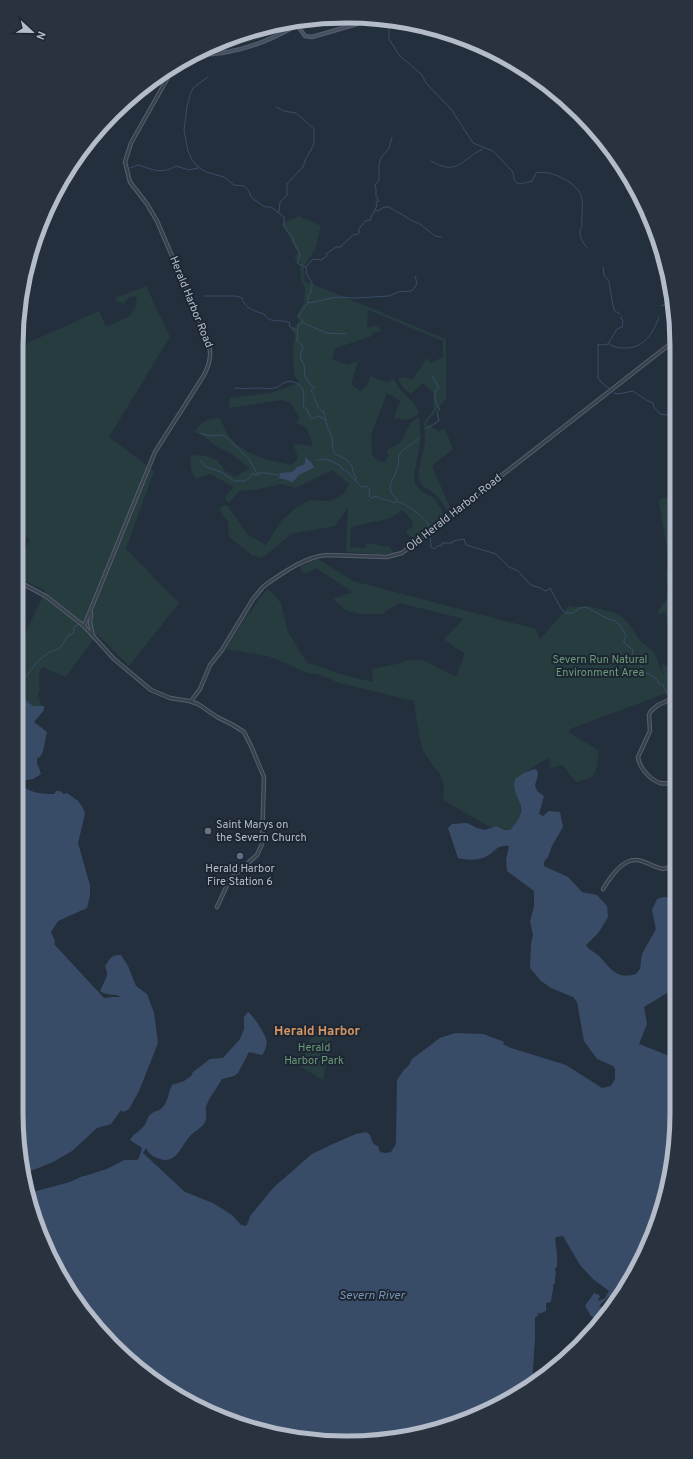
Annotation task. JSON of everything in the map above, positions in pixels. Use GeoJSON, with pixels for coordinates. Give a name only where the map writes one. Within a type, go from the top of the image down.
{"type":"FeatureCollection","features":[{"type":"Feature","properties":{"kind":"main road"},"geometry":{"type":"LineString","coordinates":[[298,27],[305,36],[312,38],[358,24]]}},
{"type":"Feature","properties":{"kind":"main road"},"geometry":{"type":"LineString","coordinates":[[209,54],[226,52],[253,46],[292,28]]}},
{"type":"Feature","properties":{"kind":"street","name":"Herald Harbor Road"},"geometry":{"type":"LineString","coordinates":[[84,626],[155,452],[204,375],[209,365],[211,355],[207,337],[157,221],[147,204],[130,182],[125,162],[130,143],[168,77]]}},
{"type":"Feature","properties":{"kind":"street","name":"Old Herald Harbor Road"},"geometry":{"type":"LineString","coordinates":[[191,701],[200,689],[210,665],[222,650],[253,598],[268,583],[308,559],[318,556],[387,557],[402,553],[670,344]]}},
{"type":"Feature","properties":{"kind":"street"},"geometry":{"type":"LineString","coordinates":[[23,584],[47,597],[84,626],[117,661],[151,690],[170,698],[191,701],[198,704],[217,718],[239,728],[244,732],[264,777],[262,842],[261,848],[257,854],[230,879],[217,907]]}},
{"type":"Feature","properties":{"kind":"street","name":"Herald Harbor Road"},"geometry":{"type":"LineString","coordinates":[[92,609],[90,623],[93,636]]}},
{"type":"Feature","properties":{"kind":"street"},"geometry":{"type":"LineString","coordinates":[[670,700],[658,705],[651,711],[649,715],[650,731],[638,757],[641,767],[654,780],[660,783],[670,784]]}},
{"type":"Feature","properties":{"kind":"street"},"geometry":{"type":"LineString","coordinates":[[603,889],[613,874],[620,867],[631,860],[638,860],[663,869],[670,867]]}},
{"type":"Feature","properties":{"kind":"green space"},"geometry":{"type":"Polygon","coordinates":[[[279,30],[258,39],[221,49],[243,40],[279,30]]]}},
{"type":"Feature","properties":{"kind":"green space"},"geometry":{"type":"Polygon","coordinates":[[[299,216],[321,226],[315,250],[304,266],[305,281],[446,339],[446,398],[426,424],[439,431],[445,429],[453,449],[432,466],[452,512],[450,514],[437,496],[421,483],[418,475],[425,441],[424,422],[434,409],[433,393],[423,383],[411,394],[404,389],[398,379],[405,377],[412,380],[427,358],[431,363],[443,357],[443,341],[368,310],[367,328],[375,325],[385,333],[381,331],[372,333],[372,336],[336,348],[332,359],[347,365],[358,361],[351,384],[360,391],[368,384],[370,376],[387,382],[394,379],[396,384],[415,405],[419,414],[407,420],[394,418],[401,401],[387,393],[371,435],[372,454],[378,461],[385,462],[388,456],[387,450],[400,443],[410,425],[409,424],[419,417],[421,438],[414,475],[415,484],[422,492],[434,498],[445,517],[413,542],[413,538],[406,534],[407,530],[413,528],[412,520],[402,510],[391,518],[351,527],[350,547],[365,548],[366,543],[390,547],[394,554],[346,552],[348,507],[335,526],[291,534],[262,558],[252,555],[229,537],[228,522],[219,510],[222,506],[228,506],[248,535],[266,545],[281,521],[297,507],[310,500],[329,501],[344,494],[349,484],[332,470],[296,488],[282,484],[254,490],[239,491],[229,503],[225,500],[226,496],[234,487],[210,474],[196,479],[192,470],[191,455],[207,456],[218,461],[225,471],[235,477],[250,468],[229,452],[217,447],[205,437],[195,432],[202,423],[212,419],[220,418],[228,435],[238,446],[267,460],[291,465],[298,459],[293,442],[295,444],[313,446],[307,428],[297,423],[299,417],[291,403],[282,400],[229,408],[230,398],[270,393],[299,382],[294,375],[293,347],[295,336],[290,327],[295,327],[299,320],[296,317],[304,303],[305,288],[301,281],[300,263],[294,259],[298,253],[282,224],[299,216]]]}},
{"type":"Feature","properties":{"kind":"green space"},"geometry":{"type":"Polygon","coordinates":[[[146,286],[170,337],[109,437],[154,471],[126,549],[179,603],[129,666],[97,634],[66,677],[42,667],[39,675],[39,686],[41,687],[37,697],[40,698],[39,701],[42,706],[33,706],[23,698],[23,685],[26,678],[23,680],[23,639],[45,591],[23,580],[23,552],[30,539],[23,536],[23,345],[99,311],[106,327],[128,317],[135,309],[137,297],[130,297],[123,304],[121,302],[117,303],[115,298],[146,286]]]}},
{"type":"Feature","properties":{"kind":"green space"},"geometry":{"type":"Polygon","coordinates":[[[660,499],[670,499],[670,566],[659,503],[660,499]]]}},
{"type":"Feature","properties":{"kind":"green space","name":"Severn Run Natural Environment Area"},"geometry":{"type":"Polygon","coordinates":[[[317,558],[353,581],[536,629],[540,639],[570,605],[573,607],[589,606],[615,613],[629,624],[640,641],[654,652],[665,679],[661,665],[664,664],[669,669],[670,666],[670,692],[570,729],[569,732],[571,734],[599,752],[595,773],[589,778],[576,782],[562,765],[550,768],[549,757],[515,779],[521,812],[516,823],[510,830],[488,826],[443,800],[443,783],[439,772],[423,750],[414,701],[339,683],[320,675],[304,672],[268,656],[226,649],[249,612],[250,613],[258,600],[268,589],[281,603],[288,632],[307,663],[340,674],[373,682],[372,669],[409,660],[423,660],[456,677],[465,653],[444,639],[464,619],[399,603],[382,614],[360,614],[347,611],[333,599],[353,592],[316,568],[304,574],[300,568],[301,566],[317,558]]]}},
{"type":"Feature","properties":{"kind":"green space"},"geometry":{"type":"Polygon","coordinates":[[[670,572],[670,618],[666,616],[667,613],[665,612],[659,614],[657,612],[667,599],[669,591],[666,573],[670,572]]]}},
{"type":"Feature","properties":{"kind":"green space","name":"Herald Harbor Park"},"geometry":{"type":"Polygon","coordinates":[[[316,1032],[332,1035],[323,1080],[300,1065],[302,1050],[316,1032]]]}},
{"type":"Feature","properties":{"kind":"water"},"geometry":{"type":"Polygon","coordinates":[[[305,457],[311,462],[314,467],[313,468],[299,475],[293,482],[279,478],[280,473],[292,472],[297,467],[305,464],[305,457]]]}},
{"type":"Feature","properties":{"kind":"water"},"geometry":{"type":"Polygon","coordinates":[[[23,698],[33,706],[44,706],[44,710],[34,722],[47,732],[43,751],[40,757],[37,758],[37,763],[41,774],[33,779],[23,781],[23,698]]]}},
{"type":"Feature","properties":{"kind":"water","name":"Severn River"},"geometry":{"type":"Polygon","coordinates":[[[534,769],[537,770],[538,775],[535,785],[537,791],[544,796],[539,814],[543,816],[549,811],[560,812],[563,827],[544,862],[544,866],[568,877],[582,892],[597,895],[607,906],[608,917],[599,932],[586,945],[614,972],[629,975],[636,974],[640,969],[642,954],[656,929],[652,910],[657,899],[663,897],[670,898],[670,991],[644,1007],[647,1024],[639,1044],[670,1056],[669,1134],[664,1176],[659,1196],[653,1216],[637,1256],[611,1297],[609,1296],[599,1306],[604,1307],[596,1319],[591,1316],[585,1306],[594,1293],[599,1295],[599,1301],[605,1298],[609,1291],[593,1279],[580,1265],[563,1236],[556,1237],[557,1267],[555,1268],[556,1275],[551,1302],[546,1303],[546,1311],[536,1313],[539,1314],[535,1318],[532,1376],[490,1403],[450,1419],[410,1430],[389,1433],[346,1436],[325,1435],[283,1430],[263,1425],[243,1419],[203,1403],[167,1381],[133,1356],[103,1326],[78,1292],[56,1256],[40,1216],[33,1192],[70,1182],[83,1176],[107,1169],[124,1160],[137,1160],[142,1148],[130,1140],[131,1138],[141,1129],[150,1115],[164,1106],[172,1085],[184,1081],[210,1059],[223,1058],[240,1039],[244,1029],[244,1017],[248,1012],[253,1017],[266,1039],[266,1047],[262,1055],[249,1052],[238,1073],[234,1076],[222,1079],[207,1103],[205,1122],[189,1137],[178,1154],[166,1160],[155,1157],[148,1152],[146,1148],[143,1153],[185,1192],[213,1203],[232,1215],[241,1225],[246,1226],[250,1216],[274,1187],[312,1154],[356,1134],[366,1132],[370,1135],[373,1143],[378,1146],[380,1152],[391,1152],[396,1144],[397,1080],[412,1059],[440,1038],[455,1033],[483,1034],[504,1042],[503,1044],[511,1048],[566,1065],[602,1088],[611,1086],[615,1079],[615,1069],[613,1066],[597,1059],[584,1041],[577,1002],[573,997],[551,988],[541,981],[530,968],[533,935],[530,921],[534,907],[534,891],[507,871],[506,860],[509,846],[499,847],[487,856],[480,859],[469,860],[458,858],[448,828],[452,824],[467,823],[485,830],[496,826],[504,830],[510,830],[521,814],[520,803],[514,787],[515,779],[534,769]]]}},
{"type":"Feature","properties":{"kind":"water"},"geometry":{"type":"Polygon","coordinates":[[[23,786],[27,789],[45,794],[54,794],[56,791],[60,791],[64,794],[67,793],[78,801],[85,814],[78,843],[90,885],[90,895],[87,908],[58,921],[51,932],[55,941],[54,944],[104,998],[121,997],[100,991],[107,976],[105,966],[112,957],[121,955],[128,966],[136,986],[147,994],[154,1013],[158,1043],[139,1091],[129,1109],[123,1112],[121,1110],[111,1124],[97,1128],[72,1151],[53,1162],[28,1172],[24,1134],[23,786]]]}},
{"type":"Feature","properties":{"kind":"waterway"},"geometry":{"type":"LineString","coordinates":[[389,26],[389,39],[399,55],[422,75],[426,83],[451,109],[473,143],[493,151],[513,172],[514,180],[517,183],[520,184],[532,181],[536,173],[541,172],[562,178],[578,190],[581,195],[582,203],[582,226],[580,235],[587,248]]}},
{"type":"Feature","properties":{"kind":"waterway"},"geometry":{"type":"LineString","coordinates":[[208,77],[194,87],[187,106],[184,131],[188,151],[192,160],[198,167],[206,172],[224,177],[234,185],[244,186],[252,198],[265,207],[271,207],[284,217],[284,226],[294,239],[293,240],[300,255],[297,263],[306,267],[307,275],[312,283],[308,303],[298,316],[303,320],[298,326],[297,341],[303,346],[300,357],[304,365],[305,376],[311,386],[315,387],[311,391],[319,408],[324,412],[327,426],[332,437],[335,454],[346,459],[352,466],[356,477],[355,480],[361,487],[365,486],[370,490],[369,496],[371,498],[377,496],[381,499],[394,503],[397,501],[406,505],[418,513],[428,523],[429,531]]}},
{"type":"Feature","properties":{"kind":"waterway"},"geometry":{"type":"LineString","coordinates":[[276,107],[284,111],[296,113],[314,129],[314,143],[303,167],[287,184],[287,195],[280,202],[279,212]]}},
{"type":"Feature","properties":{"kind":"waterway"},"geometry":{"type":"LineString","coordinates":[[306,267],[313,259],[321,260],[327,256],[326,254],[336,247],[341,247],[354,234],[356,235],[359,233],[359,229],[365,221],[371,220],[377,206],[376,202],[379,201],[376,197],[375,185],[379,180],[379,165],[381,158],[389,148],[392,137]]}},
{"type":"Feature","properties":{"kind":"waterway"},"geometry":{"type":"LineString","coordinates":[[431,161],[447,167],[454,167],[483,149]]}},
{"type":"Feature","properties":{"kind":"waterway"},"geometry":{"type":"LineString","coordinates":[[130,168],[138,165],[161,171],[171,169],[176,166],[189,170],[198,168]]}},
{"type":"Feature","properties":{"kind":"waterway"},"geometry":{"type":"LineString","coordinates":[[375,210],[378,211],[384,207],[389,207],[420,224],[435,236],[442,237]]}},
{"type":"Feature","properties":{"kind":"waterway"},"geometry":{"type":"LineString","coordinates":[[603,267],[604,275],[609,282],[613,306],[615,311],[620,314]]}},
{"type":"Feature","properties":{"kind":"waterway"},"geometry":{"type":"LineString","coordinates":[[308,303],[337,297],[355,298],[389,296],[398,292],[411,291],[417,283],[415,276]]}},
{"type":"Feature","properties":{"kind":"waterway"},"geometry":{"type":"LineString","coordinates":[[204,296],[236,296],[242,298],[245,304],[251,309],[264,314],[270,319],[290,323],[289,326],[297,331]]}},
{"type":"Feature","properties":{"kind":"waterway"},"geometry":{"type":"LineString","coordinates":[[661,306],[667,304]]}},
{"type":"Feature","properties":{"kind":"waterway"},"geometry":{"type":"LineString","coordinates":[[609,388],[598,378],[598,344],[608,344],[617,329],[622,327],[623,322],[621,317]]}},
{"type":"Feature","properties":{"kind":"waterway"},"geometry":{"type":"LineString","coordinates":[[609,344],[614,347],[622,348],[637,346],[650,335],[659,317]]}},
{"type":"Feature","properties":{"kind":"waterway"},"geometry":{"type":"LineString","coordinates":[[303,323],[327,333],[346,334]]}},
{"type":"Feature","properties":{"kind":"waterway"},"geometry":{"type":"LineString","coordinates":[[427,428],[439,421],[437,412],[440,409],[435,399],[435,391],[438,389],[438,386],[432,376]]}},
{"type":"Feature","properties":{"kind":"waterway"},"geometry":{"type":"LineString","coordinates":[[235,388],[273,388],[286,382],[293,382],[299,385],[303,390],[303,407],[307,409],[311,419],[318,416],[326,420]]}},
{"type":"Feature","properties":{"kind":"waterway"},"geometry":{"type":"LineString","coordinates":[[614,393],[618,394],[633,391],[653,403],[654,407],[660,414],[670,415]]}},
{"type":"Feature","properties":{"kind":"waterway"},"geometry":{"type":"LineString","coordinates":[[200,433],[211,436],[225,436],[249,459],[257,473],[279,475]]}},
{"type":"Feature","properties":{"kind":"waterway"},"geometry":{"type":"LineString","coordinates":[[397,500],[390,487],[397,471],[399,455],[404,449],[419,438]]}},
{"type":"Feature","properties":{"kind":"waterway"},"geometry":{"type":"LineString","coordinates":[[200,460],[206,467],[221,472],[234,481],[245,481],[252,474],[260,474]]}},
{"type":"Feature","properties":{"kind":"waterway"},"geometry":{"type":"LineString","coordinates":[[317,460],[326,460],[341,466],[341,468],[347,471],[355,480]]}},
{"type":"Feature","properties":{"kind":"waterway"},"geometry":{"type":"LineString","coordinates":[[430,535],[431,547],[434,549],[442,545],[442,543],[452,543],[453,541],[464,539],[466,545],[496,554],[509,567],[518,571],[531,585],[539,587],[545,591],[550,588],[562,610],[566,613],[573,613],[580,608],[586,607],[606,618],[615,621],[619,624],[626,635],[624,643],[633,650],[632,656],[640,661],[642,670],[657,679],[658,683],[663,685],[667,694],[669,694]]}},
{"type":"Feature","properties":{"kind":"waterway"},"geometry":{"type":"LineString","coordinates":[[26,677],[44,656],[59,649],[68,636],[74,633],[74,627],[79,624]]}},
{"type":"Feature","properties":{"kind":"place","name":"Saint Marys on the Severn Church"},"geometry":{"type":"Point","coordinates":[208,831]}},
{"type":"Feature","properties":{"kind":"place","name":"Herald Harbor Fire Station 6"},"geometry":{"type":"Point","coordinates":[240,856]}},
{"type":"Feature","properties":{"kind":"district","name":"Herald Harbor"},"geometry":{"type":"Point","coordinates":[317,1032]}}]}
